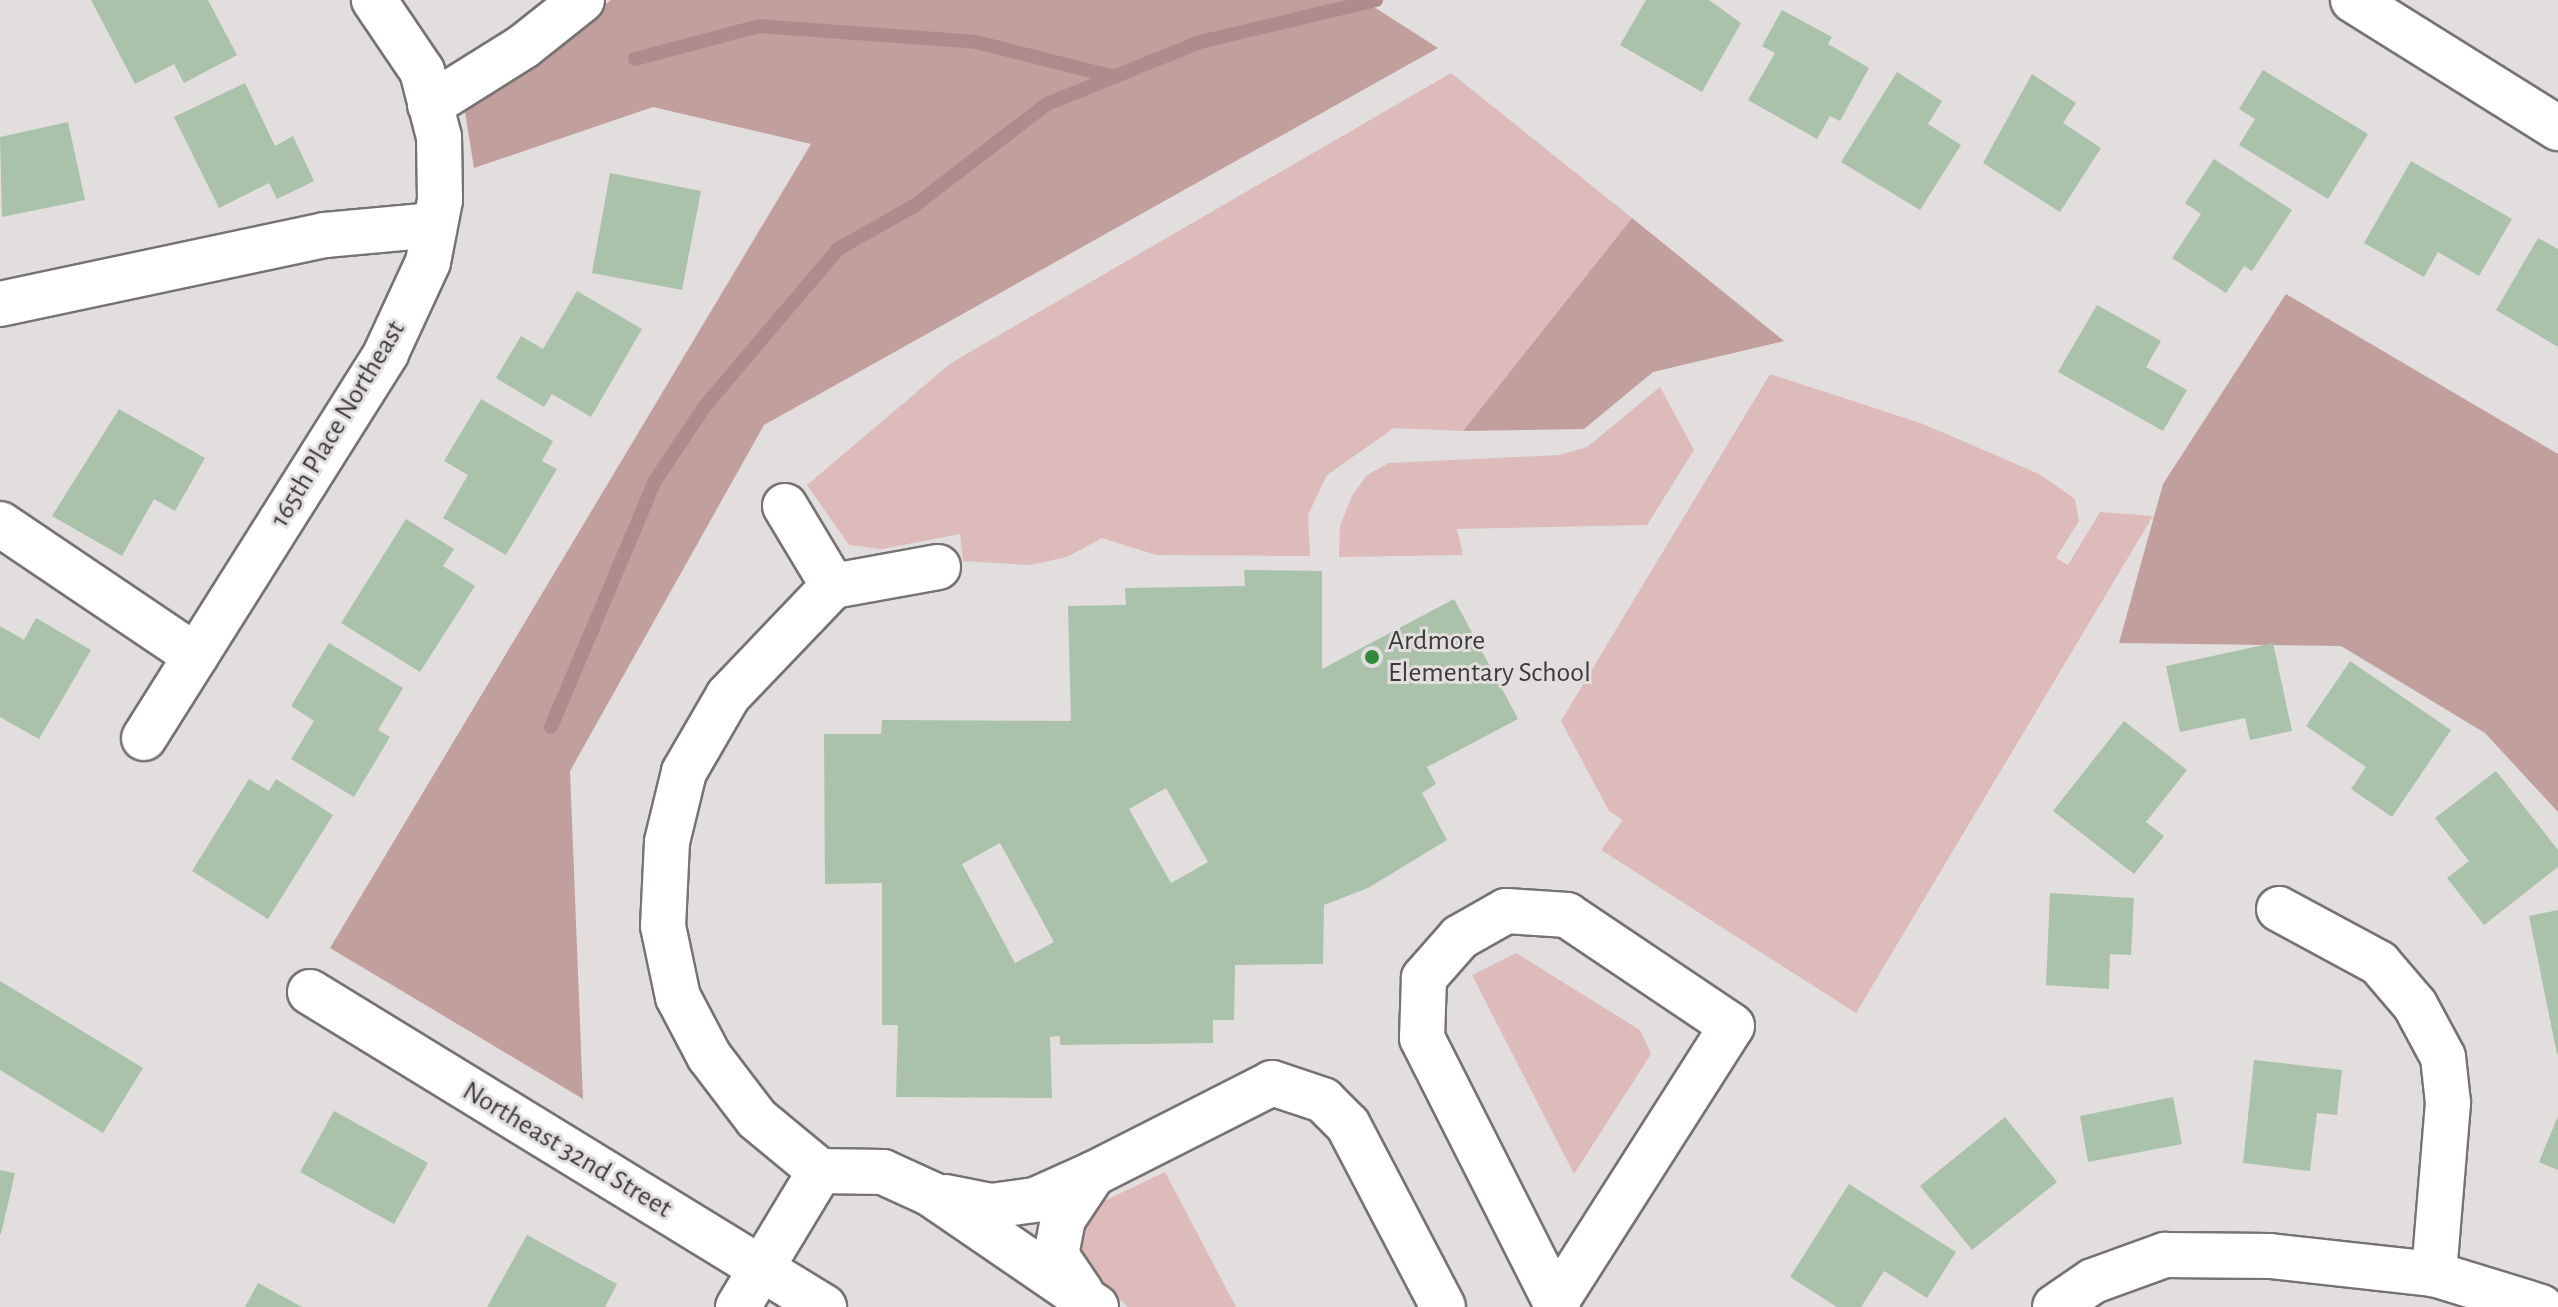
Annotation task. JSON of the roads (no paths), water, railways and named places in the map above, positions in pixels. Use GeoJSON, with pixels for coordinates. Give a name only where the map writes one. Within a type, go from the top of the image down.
{"type":"FeatureCollection","features":[{"type":"Feature","properties":{"kind":"street","name":"165th Place Northeast"},"geometry":{"type":"LineString","coordinates":[[144,738],[386,353],[428,262],[435,225],[439,137],[422,71],[374,0]]}},
{"type":"Feature","properties":{"kind":"street"},"geometry":{"type":"LineString","coordinates":[[430,105],[524,46],[582,0]]}},
{"type":"Feature","properties":{"kind":"street"},"geometry":{"type":"LineString","coordinates":[[2353,0],[2558,128]]}},
{"type":"Feature","properties":{"kind":"street"},"geometry":{"type":"LineString","coordinates":[[0,304],[325,235],[435,225]]}},
{"type":"Feature","properties":{"kind":"street"},"geometry":{"type":"LineString","coordinates":[[785,506],[833,586]]}},
{"type":"Feature","properties":{"kind":"street"},"geometry":{"type":"LineString","coordinates":[[0,524],[196,656]]}},
{"type":"Feature","properties":{"kind":"street"},"geometry":{"type":"LineString","coordinates":[[938,567],[833,586],[728,696],[684,772],[667,842],[663,926],[678,997],[709,1056],[757,1119],[820,1171],[883,1172],[931,1194],[1091,1302]]}},
{"type":"Feature","properties":{"kind":"street"},"geometry":{"type":"LineString","coordinates":[[2279,909],[2379,963],[2415,1005],[2443,1057],[2448,1103],[2434,1274]]}},
{"type":"Feature","properties":{"kind":"street"},"geometry":{"type":"LineString","coordinates":[[1506,911],[1567,915],[1732,1026],[1557,1304],[1422,1038],[1424,978],[1460,937],[1506,911]]}},
{"type":"Feature","properties":{"kind":"street","name":"Northeast 32nd Street"},"geometry":{"type":"LineString","coordinates":[[310,992],[824,1307]]}},
{"type":"Feature","properties":{"kind":"street"},"geometry":{"type":"LineString","coordinates":[[931,1194],[991,1206],[1035,1200],[1272,1083],[1301,1090],[1323,1100],[1348,1125],[1443,1307]]}},
{"type":"Feature","properties":{"kind":"street"},"geometry":{"type":"LineString","coordinates":[[738,1307],[820,1171]]}},
{"type":"Feature","properties":{"kind":"street"},"geometry":{"type":"LineString","coordinates":[[1091,1302],[1056,1255],[1063,1219],[1093,1174]]}},
{"type":"Feature","properties":{"kind":"street"},"geometry":{"type":"LineString","coordinates":[[2055,1307],[2093,1281],[2165,1255],[2270,1256],[2434,1274],[2541,1307]]}},
{"type":"Feature","properties":{"kind":"waterway"},"geometry":{"type":"LineString","coordinates":[[551,727],[655,481],[705,406],[838,249],[914,206],[1047,104],[1200,42],[1376,0]]}},
{"type":"Feature","properties":{"kind":"waterway"},"geometry":{"type":"LineString","coordinates":[[635,59],[760,26],[976,42],[1114,77]]}},
{"type":"Feature","properties":{"kind":"place","name":"Ardmore Elementary School"},"geometry":{"type":"Point","coordinates":[1372,657]}}]}
